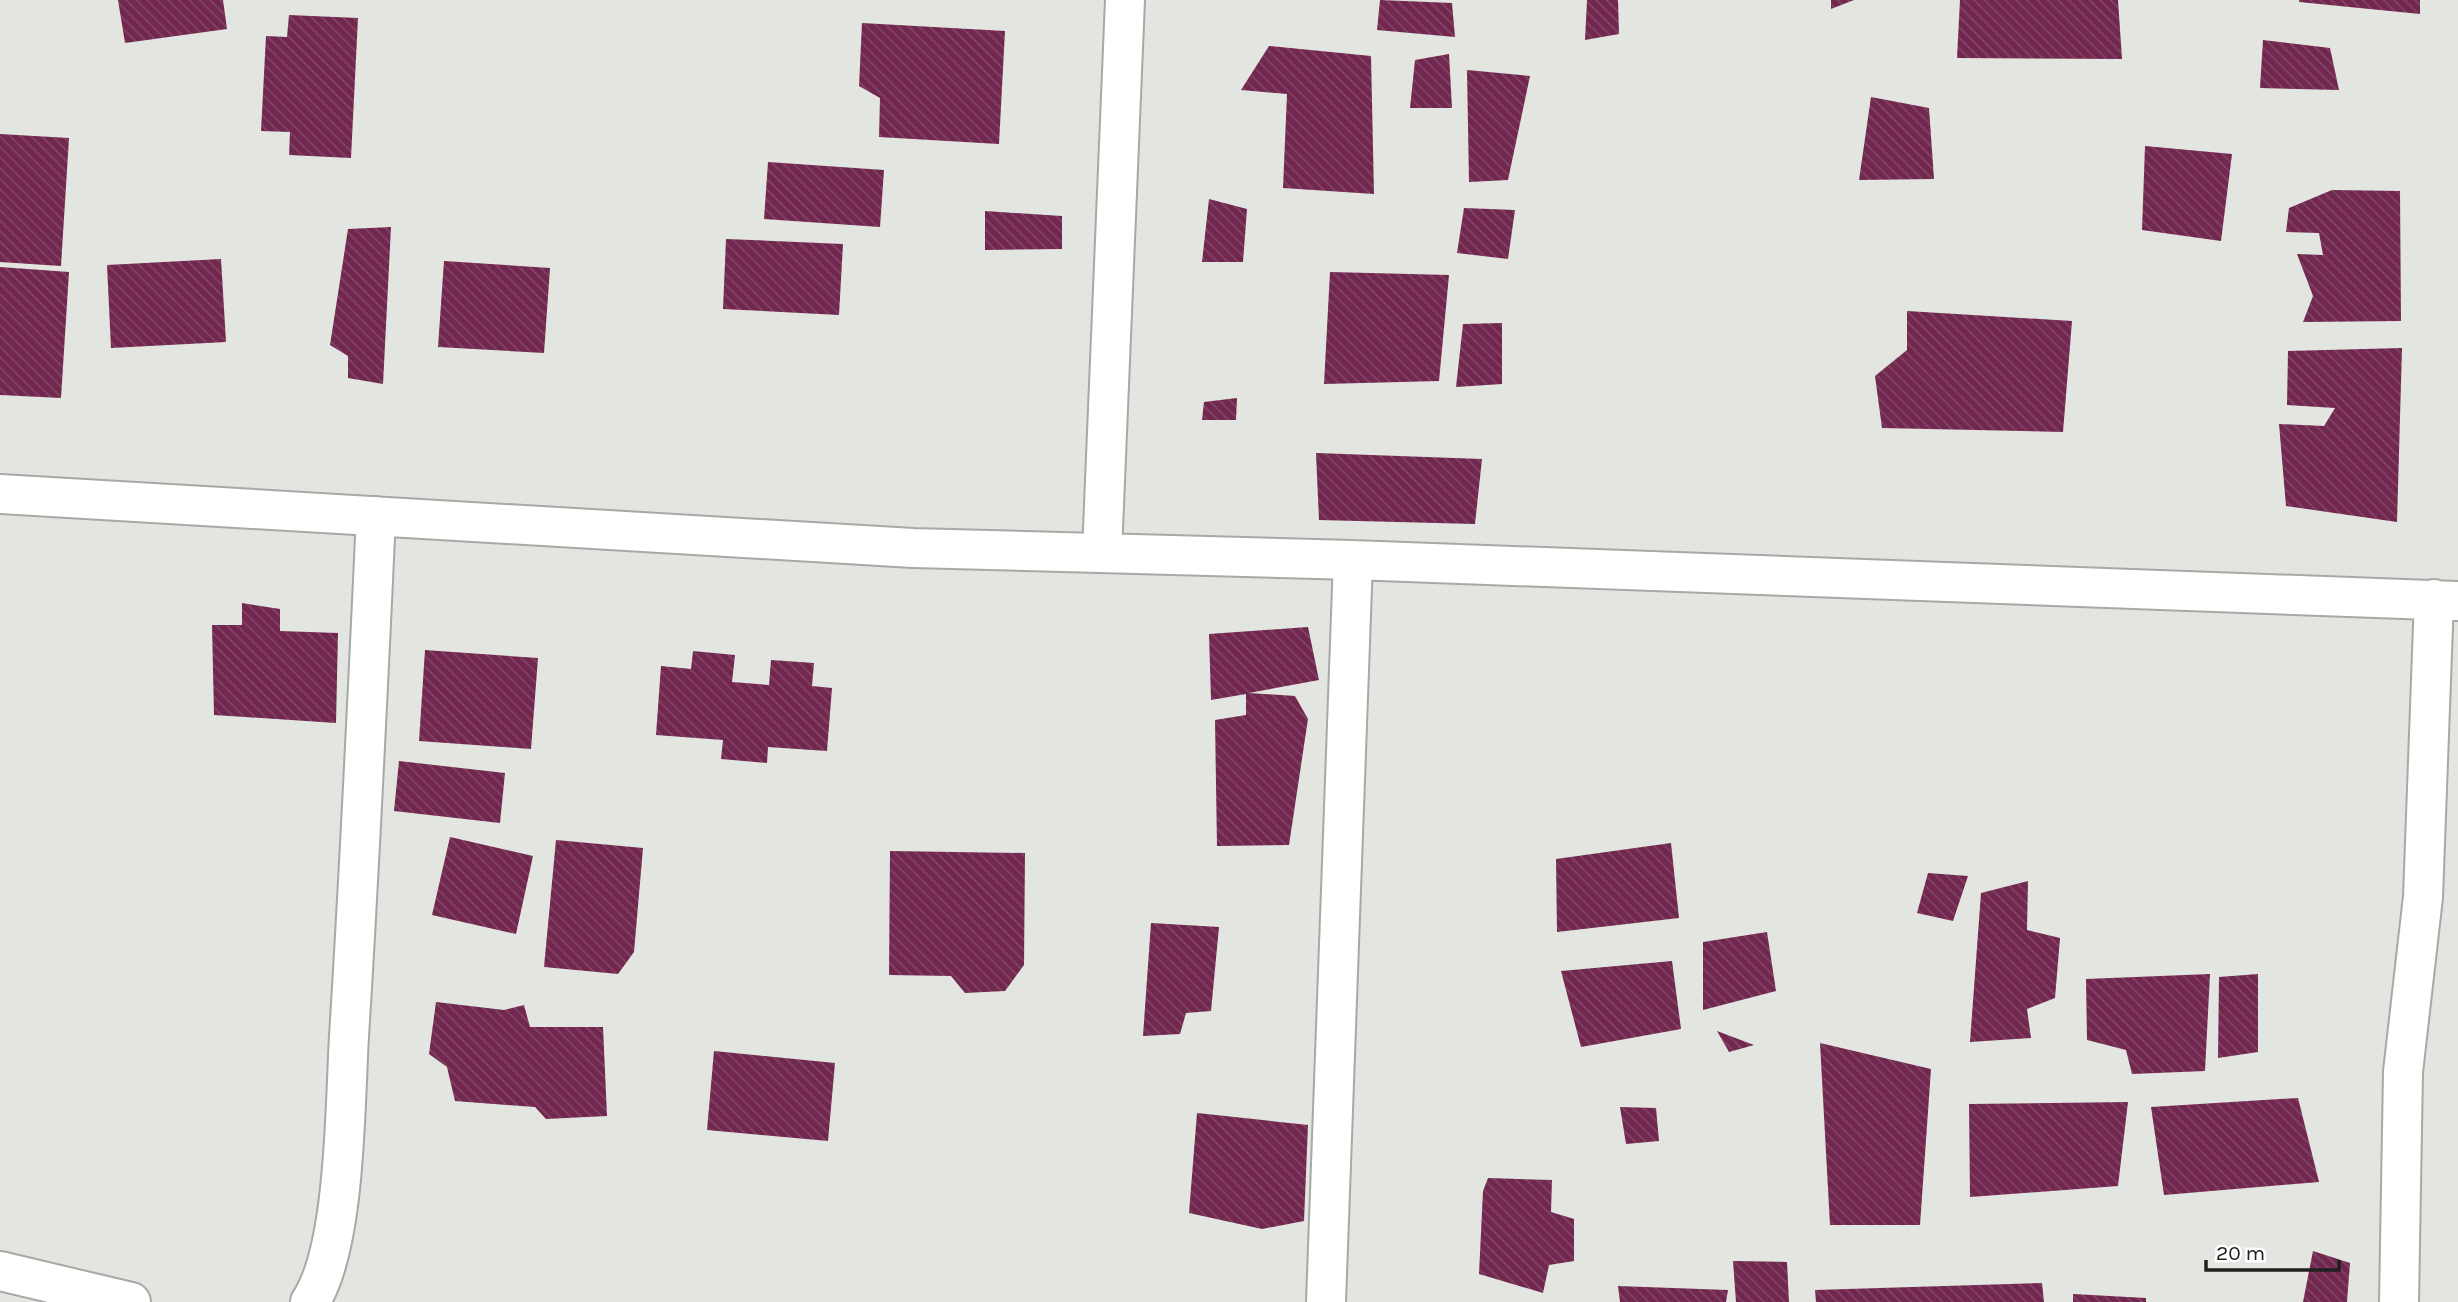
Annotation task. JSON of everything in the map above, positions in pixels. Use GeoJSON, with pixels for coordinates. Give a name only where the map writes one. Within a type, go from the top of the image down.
{"type":"FeatureCollection","features":[{"type":"Feature","properties":{"kind":"street"},"geometry":{"type":"LineString","coordinates":[[1102,553],[1125,0]]}},
{"type":"Feature","properties":{"kind":"street"},"geometry":{"type":"LineString","coordinates":[[0,494],[913,548],[1353,560],[2446,600],[2423,897],[2403,1072],[2399,1302]]}},
{"type":"Feature","properties":{"kind":"street"},"geometry":{"type":"LineString","coordinates":[[310,1302],[327,1266],[341,1174],[376,516]]}},
{"type":"Feature","properties":{"kind":"street"},"geometry":{"type":"LineString","coordinates":[[1326,1302],[1353,560]]}},
{"type":"Feature","properties":{"kind":"street"},"geometry":{"type":"LineString","coordinates":[[0,1271],[131,1302]]}},
{"type":"Feature","properties":{"kind":"building"},"geometry":{"type":"Polygon","coordinates":[[[118,0],[223,0],[227,29],[125,43],[118,0]]]}},
{"type":"Feature","properties":{"kind":"building"},"geometry":{"type":"Polygon","coordinates":[[[1380,0],[1452,3],[1455,37],[1377,30],[1380,0]]]}},
{"type":"Feature","properties":{"kind":"building"},"geometry":{"type":"Polygon","coordinates":[[[1587,0],[1618,0],[1619,34],[1585,40],[1587,0]]]}},
{"type":"Feature","properties":{"kind":"building"},"geometry":{"type":"Polygon","coordinates":[[[1831,0],[1854,0],[1831,9],[1831,0]]]}},
{"type":"Feature","properties":{"kind":"building"},"geometry":{"type":"Polygon","coordinates":[[[1960,0],[2118,0],[2122,59],[1957,58],[1960,0]]]}},
{"type":"Feature","properties":{"kind":"building"},"geometry":{"type":"Polygon","coordinates":[[[2420,0],[2420,14],[2299,2],[2420,0]]]}},
{"type":"Feature","properties":{"kind":"building"},"geometry":{"type":"Polygon","coordinates":[[[289,15],[358,18],[351,158],[289,155],[290,132],[261,131],[266,36],[287,37],[289,15]]]}},
{"type":"Feature","properties":{"kind":"building"},"geometry":{"type":"Polygon","coordinates":[[[862,23],[1005,31],[999,144],[879,137],[880,98],[859,86],[862,23]]]}},
{"type":"Feature","properties":{"kind":"building"},"geometry":{"type":"Polygon","coordinates":[[[2263,40],[2330,48],[2339,90],[2260,88],[2263,40]]]}},
{"type":"Feature","properties":{"kind":"building"},"geometry":{"type":"Polygon","coordinates":[[[1269,46],[1371,56],[1374,194],[1283,188],[1287,94],[1241,90],[1269,46]]]}},
{"type":"Feature","properties":{"kind":"building"},"geometry":{"type":"Polygon","coordinates":[[[1449,54],[1452,108],[1410,108],[1415,60],[1449,54]]]}},
{"type":"Feature","properties":{"kind":"building"},"geometry":{"type":"Polygon","coordinates":[[[1467,70],[1530,76],[1508,180],[1469,182],[1467,70]]]}},
{"type":"Feature","properties":{"kind":"building"},"geometry":{"type":"Polygon","coordinates":[[[1871,97],[1929,108],[1934,179],[1859,180],[1871,97]]]}},
{"type":"Feature","properties":{"kind":"building"},"geometry":{"type":"Polygon","coordinates":[[[0,134],[69,138],[61,266],[0,262],[0,134]]]}},
{"type":"Feature","properties":{"kind":"building"},"geometry":{"type":"Polygon","coordinates":[[[2145,146],[2232,154],[2221,241],[2142,230],[2145,146]]]}},
{"type":"Feature","properties":{"kind":"building"},"geometry":{"type":"Polygon","coordinates":[[[768,162],[884,170],[880,227],[764,219],[768,162]]]}},
{"type":"Feature","properties":{"kind":"building"},"geometry":{"type":"Polygon","coordinates":[[[2332,190],[2400,191],[2401,321],[2303,322],[2313,296],[2297,254],[2323,255],[2319,233],[2286,232],[2289,208],[2332,190]]]}},
{"type":"Feature","properties":{"kind":"building"},"geometry":{"type":"Polygon","coordinates":[[[1209,199],[1247,209],[1243,262],[1202,262],[1209,199]]]}},
{"type":"Feature","properties":{"kind":"building"},"geometry":{"type":"Polygon","coordinates":[[[1464,208],[1515,210],[1508,259],[1457,253],[1464,208]]]}},
{"type":"Feature","properties":{"kind":"building"},"geometry":{"type":"Polygon","coordinates":[[[985,211],[1062,216],[1062,249],[985,250],[985,211]]]}},
{"type":"Feature","properties":{"kind":"building"},"geometry":{"type":"Polygon","coordinates":[[[391,227],[383,384],[348,378],[348,356],[330,345],[348,229],[391,227]]]}},
{"type":"Feature","properties":{"kind":"building"},"geometry":{"type":"Polygon","coordinates":[[[726,239],[843,244],[839,315],[723,309],[726,239]]]}},
{"type":"Feature","properties":{"kind":"building"},"geometry":{"type":"Polygon","coordinates":[[[221,259],[226,342],[111,348],[107,265],[221,259]]]}},
{"type":"Feature","properties":{"kind":"building"},"geometry":{"type":"Polygon","coordinates":[[[444,261],[550,268],[544,353],[438,347],[444,261]]]}},
{"type":"Feature","properties":{"kind":"building"},"geometry":{"type":"Polygon","coordinates":[[[0,267],[69,272],[61,398],[0,395],[0,267]]]}},
{"type":"Feature","properties":{"kind":"building"},"geometry":{"type":"Polygon","coordinates":[[[1330,272],[1449,275],[1439,381],[1324,384],[1330,272]]]}},
{"type":"Feature","properties":{"kind":"building"},"geometry":{"type":"Polygon","coordinates":[[[1907,311],[2072,321],[2063,432],[1882,428],[1875,376],[1907,350],[1907,311]]]}},
{"type":"Feature","properties":{"kind":"building"},"geometry":{"type":"Polygon","coordinates":[[[1502,323],[1502,384],[1456,387],[1463,324],[1502,323]]]}},
{"type":"Feature","properties":{"kind":"building"},"geometry":{"type":"Polygon","coordinates":[[[2402,348],[2397,522],[2286,506],[2279,424],[2324,426],[2335,408],[2287,405],[2288,351],[2402,348]]]}},
{"type":"Feature","properties":{"kind":"building"},"geometry":{"type":"Polygon","coordinates":[[[1237,398],[1236,420],[1202,420],[1204,402],[1237,398]]]}},
{"type":"Feature","properties":{"kind":"building"},"geometry":{"type":"Polygon","coordinates":[[[1316,453],[1482,459],[1475,524],[1319,520],[1316,453]]]}},
{"type":"Feature","properties":{"kind":"building"},"geometry":{"type":"Polygon","coordinates":[[[242,603],[280,609],[280,631],[338,633],[336,723],[214,715],[212,625],[242,625],[242,603]]]}},
{"type":"Feature","properties":{"kind":"building"},"geometry":{"type":"Polygon","coordinates":[[[1308,627],[1319,680],[1249,693],[1295,696],[1308,719],[1289,845],[1217,846],[1215,720],[1246,715],[1246,694],[1211,700],[1209,634],[1308,627]]]}},
{"type":"Feature","properties":{"kind":"building"},"geometry":{"type":"Polygon","coordinates":[[[425,650],[538,658],[531,749],[419,741],[425,650]]]}},
{"type":"Feature","properties":{"kind":"building"},"geometry":{"type":"Polygon","coordinates":[[[693,651],[735,655],[732,682],[769,685],[771,660],[814,663],[812,686],[832,688],[827,751],[768,747],[767,763],[721,759],[723,740],[656,735],[661,666],[691,669],[693,651]]]}},
{"type":"Feature","properties":{"kind":"building"},"geometry":{"type":"Polygon","coordinates":[[[399,761],[505,773],[500,823],[394,811],[399,761]]]}},
{"type":"Feature","properties":{"kind":"building"},"geometry":{"type":"Polygon","coordinates":[[[450,837],[533,856],[516,934],[432,915],[450,837]]]}},
{"type":"Feature","properties":{"kind":"building"},"geometry":{"type":"Polygon","coordinates":[[[556,840],[643,848],[634,952],[618,974],[544,967],[556,840]]]}},
{"type":"Feature","properties":{"kind":"building"},"geometry":{"type":"Polygon","coordinates":[[[1671,843],[1679,918],[1557,932],[1556,859],[1671,843]]]}},
{"type":"Feature","properties":{"kind":"building"},"geometry":{"type":"Polygon","coordinates":[[[890,851],[1025,853],[1024,965],[1005,991],[965,993],[951,976],[889,975],[890,851]]]}},
{"type":"Feature","properties":{"kind":"building"},"geometry":{"type":"Polygon","coordinates":[[[1928,873],[1968,876],[1953,921],[1917,913],[1928,873]]]}},
{"type":"Feature","properties":{"kind":"building"},"geometry":{"type":"Polygon","coordinates":[[[2028,881],[2027,930],[2060,938],[2055,998],[2027,1009],[2031,1038],[1970,1042],[1981,893],[2028,881]]]}},
{"type":"Feature","properties":{"kind":"building"},"geometry":{"type":"Polygon","coordinates":[[[1151,923],[1219,927],[1211,1011],[1186,1013],[1180,1034],[1143,1036],[1151,923]]]}},
{"type":"Feature","properties":{"kind":"building"},"geometry":{"type":"Polygon","coordinates":[[[1767,932],[1776,991],[1703,1010],[1703,942],[1767,932]]]}},
{"type":"Feature","properties":{"kind":"building"},"geometry":{"type":"Polygon","coordinates":[[[1672,961],[1681,1029],[1581,1047],[1561,971],[1672,961]]]}},
{"type":"Feature","properties":{"kind":"building"},"geometry":{"type":"Polygon","coordinates":[[[2210,974],[2205,1071],[2132,1074],[2126,1050],[2087,1040],[2086,979],[2210,974]]]}},
{"type":"Feature","properties":{"kind":"building"},"geometry":{"type":"Polygon","coordinates":[[[2258,974],[2258,1052],[2218,1058],[2219,977],[2258,974]]]}},
{"type":"Feature","properties":{"kind":"building"},"geometry":{"type":"Polygon","coordinates":[[[436,1002],[504,1010],[524,1005],[530,1027],[603,1027],[607,1116],[546,1119],[535,1107],[455,1101],[447,1067],[429,1054],[436,1002]]]}},
{"type":"Feature","properties":{"kind":"building"},"geometry":{"type":"Polygon","coordinates":[[[1717,1031],[1754,1045],[1729,1052],[1717,1031]]]}},
{"type":"Feature","properties":{"kind":"building"},"geometry":{"type":"Polygon","coordinates":[[[1820,1043],[1931,1069],[1920,1225],[1830,1225],[1820,1043]]]}},
{"type":"Feature","properties":{"kind":"building"},"geometry":{"type":"Polygon","coordinates":[[[714,1051],[835,1063],[828,1141],[707,1130],[714,1051]]]}},
{"type":"Feature","properties":{"kind":"building"},"geometry":{"type":"Polygon","coordinates":[[[2298,1098],[2319,1182],[2164,1195],[2151,1107],[2298,1098]]]}},
{"type":"Feature","properties":{"kind":"building"},"geometry":{"type":"Polygon","coordinates":[[[2128,1102],[2118,1186],[1970,1197],[1969,1104],[2128,1102]]]}},
{"type":"Feature","properties":{"kind":"building"},"geometry":{"type":"Polygon","coordinates":[[[1620,1107],[1656,1108],[1659,1141],[1626,1144],[1620,1107]]]}},
{"type":"Feature","properties":{"kind":"building"},"geometry":{"type":"Polygon","coordinates":[[[1197,1113],[1308,1125],[1304,1221],[1262,1229],[1189,1213],[1197,1113]]]}},
{"type":"Feature","properties":{"kind":"building"},"geometry":{"type":"Polygon","coordinates":[[[1488,1178],[1552,1180],[1551,1212],[1574,1219],[1574,1261],[1549,1265],[1543,1293],[1479,1274],[1483,1191],[1488,1178]]]}},
{"type":"Feature","properties":{"kind":"building"},"geometry":{"type":"Polygon","coordinates":[[[2313,1251],[2350,1263],[2347,1302],[2303,1302],[2313,1251]]]}},
{"type":"Feature","properties":{"kind":"building"},"geometry":{"type":"Polygon","coordinates":[[[1733,1261],[1787,1262],[1789,1302],[1736,1302],[1733,1261]]]}},
{"type":"Feature","properties":{"kind":"building"},"geometry":{"type":"Polygon","coordinates":[[[2042,1283],[2044,1302],[1816,1302],[1815,1290],[2042,1283]]]}},
{"type":"Feature","properties":{"kind":"building"},"geometry":{"type":"Polygon","coordinates":[[[1618,1286],[1728,1290],[1726,1302],[1620,1302],[1618,1286]]]}},
{"type":"Feature","properties":{"kind":"building"},"geometry":{"type":"Polygon","coordinates":[[[2073,1294],[2146,1298],[2146,1302],[2073,1302],[2073,1294]]]}}]}
